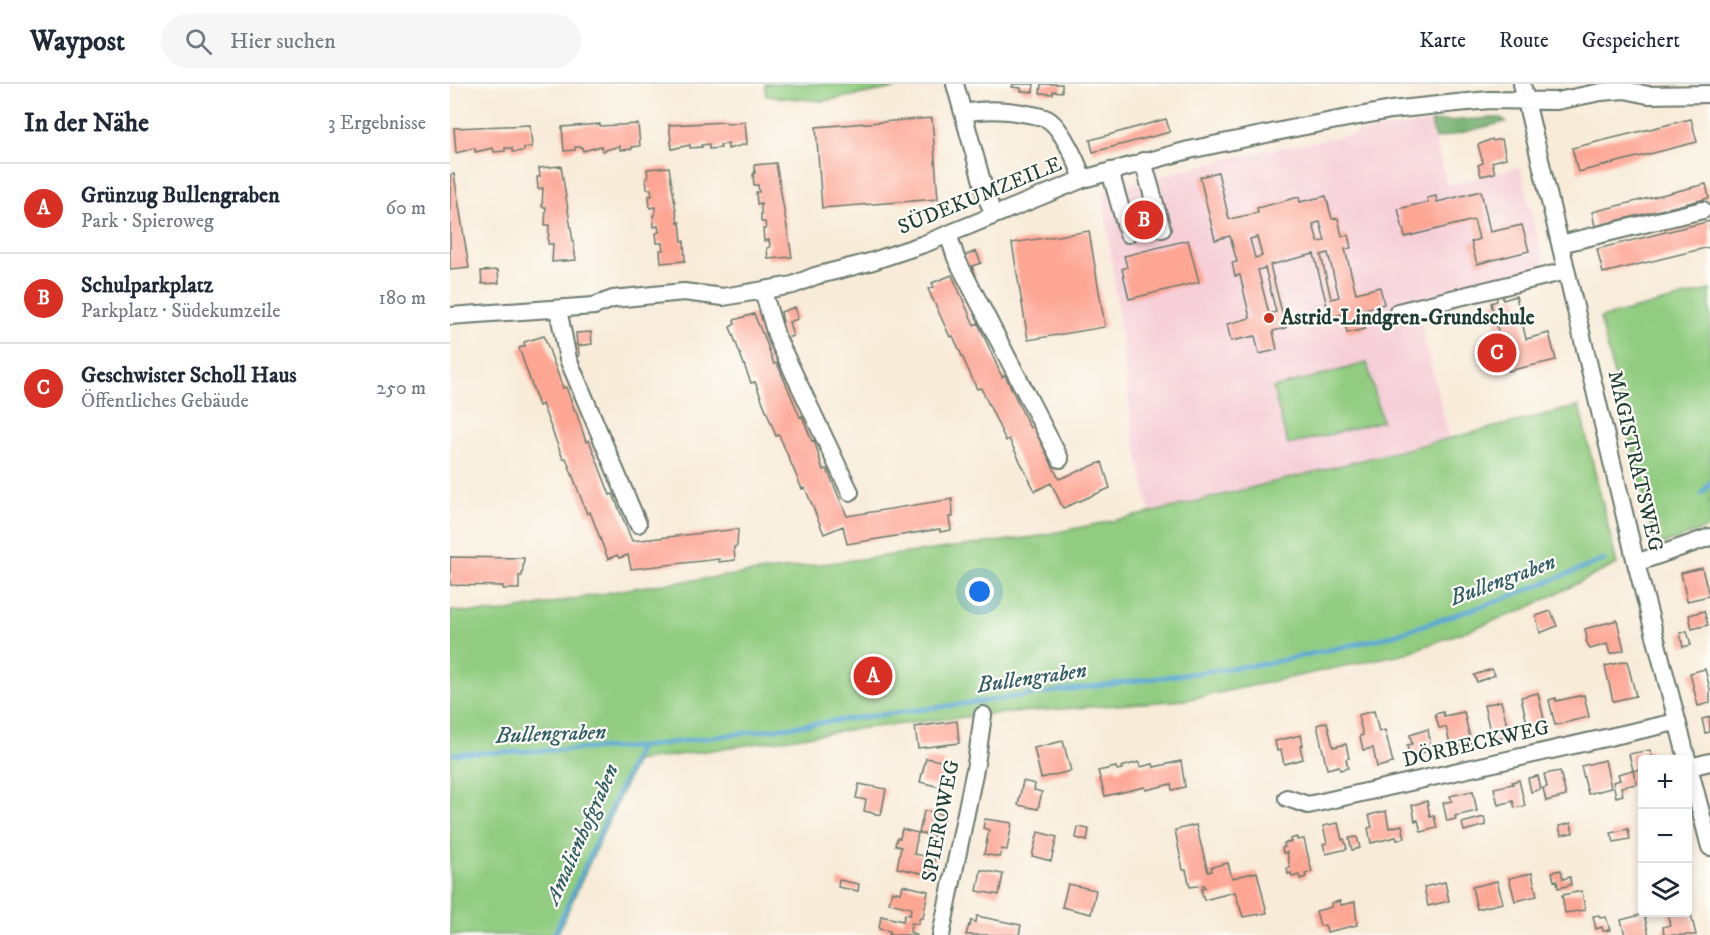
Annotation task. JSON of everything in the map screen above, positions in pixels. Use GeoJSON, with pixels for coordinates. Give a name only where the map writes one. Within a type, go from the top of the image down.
{"type":"FeatureCollection","features":[{"type":"Feature","properties":{"kind":"street"},"geometry":{"type":"LineString","coordinates":[[955,84],[986,196],[994,215]]}},
{"type":"Feature","properties":{"kind":"street","name":"MAGISTRATSWEG"},"geometry":{"type":"LineString","coordinates":[[1522,84],[1636,562],[1686,755]]}},
{"type":"Feature","properties":{"kind":"street","name":"SÜDEKUMZEILE"},"geometry":{"type":"LineString","coordinates":[[450,316],[594,306],[613,299],[684,292],[723,297],[793,285],[815,276],[906,250],[1083,179],[1143,161],[1250,136],[1391,110],[1473,101],[1557,101],[1600,88],[1629,87],[1648,95],[1668,89],[1710,94]]}},
{"type":"Feature","properties":{"kind":"street"},"geometry":{"type":"LineString","coordinates":[[963,113],[977,110],[1013,111],[1047,119],[1060,133],[1083,179]]}},
{"type":"Feature","properties":{"kind":"street"},"geometry":{"type":"LineString","coordinates":[[1143,161],[1162,230]]}},
{"type":"Feature","properties":{"kind":"street"},"geometry":{"type":"LineString","coordinates":[[1110,171],[1128,234]]}},
{"type":"Feature","properties":{"kind":"street"},"geometry":{"type":"LineString","coordinates":[[1560,244],[1703,210]]}},
{"type":"Feature","properties":{"kind":"street"},"geometry":{"type":"LineString","coordinates":[[948,234],[956,258],[1060,459]]}},
{"type":"Feature","properties":{"kind":"street"},"geometry":{"type":"LineString","coordinates":[[1398,312],[1566,271]]}},
{"type":"Feature","properties":{"kind":"street"},"geometry":{"type":"LineString","coordinates":[[763,291],[777,338],[850,492]]}},
{"type":"Feature","properties":{"kind":"street"},"geometry":{"type":"LineString","coordinates":[[558,309],[568,359],[638,524]]}},
{"type":"Feature","properties":{"kind":"street"},"geometry":{"type":"LineString","coordinates":[[1636,562],[1710,537]]}},
{"type":"Feature","properties":{"kind":"street","name":"SPIEROWEG"},"geometry":{"type":"LineString","coordinates":[[941,935],[976,764],[983,715]]}},
{"type":"Feature","properties":{"kind":"street","name":"DÖRBECKWEG"},"geometry":{"type":"LineString","coordinates":[[1287,798],[1308,805],[1676,722]]}},
{"type":"Feature","properties":{"kind":"street"},"geometry":{"type":"LineString","coordinates":[[1692,766],[1710,762]]}},
{"type":"Feature","properties":{"kind":"street","name":"MAGISTRATSWEG"},"geometry":{"type":"LineString","coordinates":[[1692,775],[1710,847]]}},
{"type":"Feature","properties":{"kind":"shaded area","name":"Astrid-Lindgren-Grundschule"},"geometry":{"type":"Polygon","coordinates":[[[1431,122],[1447,185],[1520,167],[1545,268],[1415,300],[1449,439],[1150,513],[1133,432],[1103,191],[1240,156],[1364,132],[1431,122]]]}},
{"type":"Feature","properties":{"kind":"green space"},"geometry":{"type":"Polygon","coordinates":[[[765,84],[919,84],[823,101],[766,96],[765,84]]]}},
{"type":"Feature","properties":{"kind":"green space"},"geometry":{"type":"Polygon","coordinates":[[[1501,118],[1506,122],[1435,139],[1431,122],[1501,118]]]}},
{"type":"Feature","properties":{"kind":"green space"},"geometry":{"type":"Polygon","coordinates":[[[1710,290],[1710,527],[1656,547],[1600,318],[1710,290]]]}},
{"type":"Feature","properties":{"kind":"green space"},"geometry":{"type":"Polygon","coordinates":[[[1367,363],[1382,421],[1288,445],[1273,388],[1367,363]]]}},
{"type":"Feature","properties":{"kind":"green space"},"geometry":{"type":"Polygon","coordinates":[[[1579,406],[1617,564],[1523,610],[1406,653],[1185,700],[992,714],[856,729],[636,761],[557,935],[450,935],[450,611],[497,613],[640,587],[1034,537],[1150,513],[1579,406]]]}},
{"type":"Feature","properties":{"kind":"building"},"geometry":{"type":"Polygon","coordinates":[[[1013,84],[1034,84],[1033,92],[1021,91],[1021,88],[1012,87],[1013,84]]]}},
{"type":"Feature","properties":{"kind":"building"},"geometry":{"type":"Polygon","coordinates":[[[1041,84],[1062,84],[1062,92],[1040,93],[1041,84]]]}},
{"type":"Feature","properties":{"kind":"building"},"geometry":{"type":"Polygon","coordinates":[[[932,118],[938,199],[822,208],[816,127],[932,118]]]}},
{"type":"Feature","properties":{"kind":"building"},"geometry":{"type":"Polygon","coordinates":[[[1166,119],[1170,132],[1093,152],[1090,140],[1166,119]]]}},
{"type":"Feature","properties":{"kind":"building"},"geometry":{"type":"Polygon","coordinates":[[[1691,119],[1697,142],[1578,172],[1572,148],[1691,119]]]}},
{"type":"Feature","properties":{"kind":"building"},"geometry":{"type":"Polygon","coordinates":[[[726,122],[727,124],[745,122],[747,144],[728,149],[728,144],[720,145],[721,148],[709,149],[709,144],[701,145],[702,147],[690,148],[690,145],[672,149],[669,125],[726,122]]]}},
{"type":"Feature","properties":{"kind":"building"},"geometry":{"type":"Polygon","coordinates":[[[600,124],[600,126],[638,124],[640,146],[620,150],[620,146],[602,151],[601,146],[583,151],[582,147],[575,147],[575,150],[564,151],[562,127],[600,124]]]}},
{"type":"Feature","properties":{"kind":"building"},"geometry":{"type":"Polygon","coordinates":[[[530,125],[532,147],[524,148],[524,151],[513,152],[512,148],[505,148],[505,151],[494,152],[493,148],[475,152],[475,148],[456,153],[454,128],[530,125]]]}},
{"type":"Feature","properties":{"kind":"building"},"geometry":{"type":"Polygon","coordinates":[[[1492,139],[1493,141],[1502,139],[1506,158],[1492,162],[1495,173],[1481,176],[1478,165],[1483,163],[1478,145],[1492,139]]]}},
{"type":"Feature","properties":{"kind":"building"},"geometry":{"type":"Polygon","coordinates":[[[776,163],[792,257],[768,259],[769,240],[764,241],[765,222],[761,222],[761,203],[757,204],[756,192],[759,192],[758,185],[754,185],[753,174],[755,173],[754,165],[776,163]]]}},
{"type":"Feature","properties":{"kind":"building"},"geometry":{"type":"Polygon","coordinates":[[[561,166],[576,260],[552,262],[553,244],[548,244],[549,225],[545,225],[546,207],[542,207],[543,188],[538,189],[537,177],[540,177],[539,168],[561,166]]]}},
{"type":"Feature","properties":{"kind":"building"},"geometry":{"type":"Polygon","coordinates":[[[669,167],[678,223],[680,222],[682,241],[684,241],[685,261],[661,263],[662,243],[657,243],[656,233],[659,232],[658,226],[654,227],[655,207],[650,208],[649,196],[652,196],[651,189],[647,189],[646,178],[648,178],[647,169],[669,167]]]}},
{"type":"Feature","properties":{"kind":"building"},"geometry":{"type":"Polygon","coordinates":[[[1218,172],[1229,219],[1258,213],[1257,208],[1299,197],[1300,202],[1326,196],[1332,219],[1338,218],[1342,236],[1348,235],[1351,248],[1345,249],[1356,293],[1380,287],[1384,304],[1360,310],[1365,329],[1347,333],[1343,314],[1330,318],[1314,254],[1270,265],[1286,328],[1273,331],[1277,350],[1259,354],[1255,336],[1231,341],[1227,324],[1250,318],[1240,275],[1235,276],[1232,263],[1237,262],[1230,236],[1215,240],[1200,177],[1218,172]],[[1320,222],[1313,224],[1318,242],[1325,241],[1320,222]],[[1257,237],[1250,239],[1255,258],[1262,256],[1257,237]],[[1328,253],[1321,255],[1331,299],[1339,297],[1328,253]],[[1265,268],[1258,270],[1269,314],[1276,312],[1265,268]]]}},
{"type":"Feature","properties":{"kind":"building"},"geometry":{"type":"Polygon","coordinates":[[[454,174],[469,268],[450,270],[450,175],[454,174]]]}},
{"type":"Feature","properties":{"kind":"building"},"geometry":{"type":"Polygon","coordinates":[[[1706,184],[1709,198],[1595,226],[1592,212],[1706,184]]]}},
{"type":"Feature","properties":{"kind":"building"},"geometry":{"type":"Polygon","coordinates":[[[1481,191],[1490,232],[1522,225],[1529,251],[1477,264],[1471,242],[1479,239],[1474,220],[1405,237],[1398,209],[1428,202],[1427,198],[1436,196],[1437,202],[1481,191]]]}},
{"type":"Feature","properties":{"kind":"building"},"geometry":{"type":"Polygon","coordinates":[[[1710,221],[1710,247],[1603,273],[1597,249],[1710,221]]]}},
{"type":"Feature","properties":{"kind":"building"},"geometry":{"type":"Polygon","coordinates":[[[1089,231],[1105,327],[1028,340],[1012,243],[1089,231]]]}},
{"type":"Feature","properties":{"kind":"building"},"geometry":{"type":"Polygon","coordinates":[[[1188,240],[1199,282],[1129,299],[1122,269],[1127,267],[1124,256],[1188,240]]]}},
{"type":"Feature","properties":{"kind":"building"},"geometry":{"type":"Polygon","coordinates":[[[976,251],[981,263],[972,266],[976,276],[972,277],[964,256],[976,251]]]}},
{"type":"Feature","properties":{"kind":"building"},"geometry":{"type":"Polygon","coordinates":[[[498,270],[499,283],[482,284],[481,271],[498,270]]]}},
{"type":"Feature","properties":{"kind":"building"},"geometry":{"type":"Polygon","coordinates":[[[952,275],[974,325],[978,323],[1002,377],[1005,375],[1030,428],[1033,426],[1059,479],[1102,462],[1110,488],[1063,508],[1051,483],[1035,491],[1009,439],[1006,441],[981,388],[977,389],[928,289],[934,287],[932,283],[952,275]]]}},
{"type":"Feature","properties":{"kind":"building"},"geometry":{"type":"Polygon","coordinates":[[[1502,294],[1503,300],[1516,296],[1526,339],[1549,333],[1556,360],[1508,371],[1491,303],[1497,301],[1496,295],[1502,294]]]}},
{"type":"Feature","properties":{"kind":"building"},"geometry":{"type":"Polygon","coordinates":[[[795,307],[798,319],[789,322],[793,336],[784,339],[779,324],[783,322],[781,312],[795,307]]]}},
{"type":"Feature","properties":{"kind":"building"},"geometry":{"type":"Polygon","coordinates":[[[754,314],[774,364],[777,363],[800,417],[802,416],[812,441],[814,440],[823,470],[827,469],[847,516],[952,499],[953,517],[949,517],[951,530],[940,532],[940,529],[847,544],[843,526],[824,534],[805,488],[802,489],[779,435],[776,436],[755,382],[751,383],[730,327],[735,324],[734,320],[754,314]]]}},
{"type":"Feature","properties":{"kind":"building"},"geometry":{"type":"Polygon","coordinates":[[[591,332],[592,344],[578,346],[579,356],[574,356],[573,345],[577,345],[576,333],[591,332]]]}},
{"type":"Feature","properties":{"kind":"building"},"geometry":{"type":"Polygon","coordinates":[[[544,336],[563,388],[566,387],[576,411],[586,442],[589,440],[610,495],[613,494],[632,541],[738,529],[737,546],[734,547],[735,560],[719,562],[719,559],[631,569],[628,555],[619,558],[617,555],[608,559],[590,512],[587,514],[566,458],[563,459],[542,404],[539,406],[519,348],[525,346],[524,342],[544,336]]]}},
{"type":"Feature","properties":{"kind":"building"},"geometry":{"type":"Polygon","coordinates":[[[450,557],[524,558],[522,576],[519,576],[519,589],[503,589],[503,586],[450,585],[450,557]]]}},
{"type":"Feature","properties":{"kind":"building"},"geometry":{"type":"Polygon","coordinates":[[[1702,568],[1709,596],[1687,601],[1681,573],[1702,568]]]}},
{"type":"Feature","properties":{"kind":"building"},"geometry":{"type":"Polygon","coordinates":[[[1551,611],[1557,626],[1540,633],[1536,616],[1551,611]]]}},
{"type":"Feature","properties":{"kind":"building"},"geometry":{"type":"Polygon","coordinates":[[[1704,611],[1708,625],[1692,629],[1689,615],[1704,611]]]}},
{"type":"Feature","properties":{"kind":"building"},"geometry":{"type":"Polygon","coordinates":[[[1617,620],[1624,650],[1610,654],[1607,644],[1590,649],[1586,641],[1585,629],[1617,620]]]}},
{"type":"Feature","properties":{"kind":"building"},"geometry":{"type":"Polygon","coordinates":[[[1687,631],[1691,645],[1683,647],[1680,633],[1687,631]]]}},
{"type":"Feature","properties":{"kind":"building"},"geometry":{"type":"Polygon","coordinates":[[[1627,661],[1636,696],[1613,701],[1605,666],[1627,661]]]}},
{"type":"Feature","properties":{"kind":"building"},"geometry":{"type":"Polygon","coordinates":[[[1492,669],[1495,675],[1477,682],[1474,675],[1492,669]]]}},
{"type":"Feature","properties":{"kind":"building"},"geometry":{"type":"Polygon","coordinates":[[[1705,669],[1710,689],[1710,703],[1698,706],[1690,673],[1705,669]]]}},
{"type":"Feature","properties":{"kind":"building"},"geometry":{"type":"Polygon","coordinates":[[[1538,693],[1546,728],[1529,732],[1521,697],[1538,693]]]}},
{"type":"Feature","properties":{"kind":"building"},"geometry":{"type":"Polygon","coordinates":[[[1584,695],[1589,717],[1555,725],[1549,700],[1556,698],[1556,701],[1584,695]]]}},
{"type":"Feature","properties":{"kind":"building"},"geometry":{"type":"Polygon","coordinates":[[[1501,701],[1510,736],[1492,740],[1484,705],[1501,701]]]}},
{"type":"Feature","properties":{"kind":"building"},"geometry":{"type":"Polygon","coordinates":[[[1374,711],[1379,732],[1385,730],[1393,763],[1377,767],[1373,748],[1363,750],[1360,736],[1363,735],[1358,715],[1374,711]]]}},
{"type":"Feature","properties":{"kind":"building"},"geometry":{"type":"Polygon","coordinates":[[[1443,712],[1444,716],[1464,712],[1471,743],[1451,748],[1446,727],[1439,728],[1435,714],[1443,712]]]}},
{"type":"Feature","properties":{"kind":"building"},"geometry":{"type":"Polygon","coordinates":[[[1710,717],[1710,732],[1705,733],[1702,719],[1710,717]]]}},
{"type":"Feature","properties":{"kind":"building"},"geometry":{"type":"Polygon","coordinates":[[[957,721],[959,743],[918,748],[915,727],[957,721]]]}},
{"type":"Feature","properties":{"kind":"building"},"geometry":{"type":"Polygon","coordinates":[[[1327,722],[1333,747],[1346,744],[1349,758],[1346,759],[1348,768],[1340,770],[1339,766],[1327,769],[1317,725],[1327,722]]]}},
{"type":"Feature","properties":{"kind":"building"},"geometry":{"type":"Polygon","coordinates":[[[1428,729],[1431,750],[1410,757],[1407,745],[1412,744],[1410,735],[1428,729]]]}},
{"type":"Feature","properties":{"kind":"building"},"geometry":{"type":"Polygon","coordinates":[[[1301,735],[1303,745],[1300,746],[1303,759],[1284,764],[1281,750],[1277,751],[1275,741],[1301,735]]]}},
{"type":"Feature","properties":{"kind":"building"},"geometry":{"type":"Polygon","coordinates":[[[1063,741],[1071,771],[1041,778],[1034,748],[1063,741]]]}},
{"type":"Feature","properties":{"kind":"building"},"geometry":{"type":"Polygon","coordinates":[[[1650,750],[1652,755],[1638,755],[1638,770],[1633,771],[1637,784],[1621,787],[1623,795],[1616,797],[1613,782],[1620,780],[1618,774],[1633,770],[1629,754],[1650,750]]]}},
{"type":"Feature","properties":{"kind":"building"},"geometry":{"type":"Polygon","coordinates":[[[926,758],[945,762],[940,787],[920,782],[926,758]]]}},
{"type":"Feature","properties":{"kind":"building"},"geometry":{"type":"Polygon","coordinates":[[[1605,760],[1611,788],[1588,794],[1581,766],[1605,760]]]}},
{"type":"Feature","properties":{"kind":"building"},"geometry":{"type":"Polygon","coordinates":[[[1181,761],[1185,787],[1172,790],[1171,784],[1105,796],[1098,771],[1116,767],[1117,770],[1122,769],[1121,767],[1139,762],[1140,767],[1153,764],[1154,767],[1181,761]]]}},
{"type":"Feature","properties":{"kind":"building"},"geometry":{"type":"Polygon","coordinates":[[[1560,771],[1566,796],[1546,801],[1543,788],[1547,787],[1544,774],[1560,771]]]}},
{"type":"Feature","properties":{"kind":"building"},"geometry":{"type":"Polygon","coordinates":[[[1538,776],[1541,789],[1531,792],[1528,778],[1538,776]]]}},
{"type":"Feature","properties":{"kind":"building"},"geometry":{"type":"Polygon","coordinates":[[[1519,780],[1525,806],[1515,808],[1513,801],[1498,805],[1494,788],[1513,784],[1512,782],[1519,780]]]}},
{"type":"Feature","properties":{"kind":"building"},"geometry":{"type":"Polygon","coordinates":[[[1023,781],[1035,784],[1034,790],[1042,792],[1038,809],[1018,805],[1023,781]]]}},
{"type":"Feature","properties":{"kind":"building"},"geometry":{"type":"Polygon","coordinates":[[[859,784],[886,789],[881,815],[864,811],[866,800],[856,798],[859,784]]]}},
{"type":"Feature","properties":{"kind":"building"},"geometry":{"type":"Polygon","coordinates":[[[1473,791],[1477,811],[1455,816],[1456,819],[1447,821],[1443,803],[1452,801],[1450,796],[1473,791]]]}},
{"type":"Feature","properties":{"kind":"building"},"geometry":{"type":"Polygon","coordinates":[[[1427,801],[1430,817],[1434,816],[1437,828],[1421,832],[1418,820],[1415,821],[1412,805],[1427,801]]]}},
{"type":"Feature","properties":{"kind":"building"},"geometry":{"type":"Polygon","coordinates":[[[924,811],[936,812],[944,816],[939,837],[919,833],[924,811]]]}},
{"type":"Feature","properties":{"kind":"building"},"geometry":{"type":"Polygon","coordinates":[[[1386,811],[1389,828],[1402,825],[1405,838],[1397,840],[1396,837],[1371,843],[1368,828],[1372,827],[1369,815],[1386,811]]]}},
{"type":"Feature","properties":{"kind":"building"},"geometry":{"type":"Polygon","coordinates":[[[1484,817],[1486,825],[1464,831],[1462,823],[1484,817]]]}},
{"type":"Feature","properties":{"kind":"building"},"geometry":{"type":"Polygon","coordinates":[[[985,819],[1012,823],[1007,850],[1001,849],[1000,857],[984,854],[989,830],[983,828],[985,819]]]}},
{"type":"Feature","properties":{"kind":"building"},"geometry":{"type":"Polygon","coordinates":[[[1338,823],[1347,849],[1326,854],[1323,844],[1327,843],[1323,826],[1338,823]]]}},
{"type":"Feature","properties":{"kind":"building"},"geometry":{"type":"Polygon","coordinates":[[[1571,823],[1573,833],[1561,835],[1559,826],[1571,823]]]}},
{"type":"Feature","properties":{"kind":"building"},"geometry":{"type":"Polygon","coordinates":[[[1196,825],[1208,872],[1212,871],[1211,867],[1228,863],[1232,878],[1257,872],[1267,913],[1243,917],[1235,892],[1204,900],[1201,889],[1205,888],[1204,885],[1190,887],[1186,870],[1183,870],[1175,830],[1196,825]]]}},
{"type":"Feature","properties":{"kind":"building"},"geometry":{"type":"Polygon","coordinates":[[[1078,827],[1089,829],[1087,841],[1076,838],[1078,827]]]}},
{"type":"Feature","properties":{"kind":"building"},"geometry":{"type":"Polygon","coordinates":[[[902,829],[918,833],[914,854],[935,858],[931,875],[897,868],[901,847],[895,845],[902,829]]]}},
{"type":"Feature","properties":{"kind":"building"},"geometry":{"type":"Polygon","coordinates":[[[1628,829],[1630,839],[1614,842],[1611,833],[1628,829]]]}},
{"type":"Feature","properties":{"kind":"building"},"geometry":{"type":"Polygon","coordinates":[[[1038,832],[1057,837],[1051,861],[1032,856],[1038,832]]]}},
{"type":"Feature","properties":{"kind":"building"},"geometry":{"type":"Polygon","coordinates":[[[1297,837],[1297,840],[1304,839],[1312,872],[1300,879],[1299,875],[1292,877],[1291,873],[1288,874],[1287,868],[1290,868],[1287,852],[1283,853],[1282,848],[1285,847],[1284,843],[1291,842],[1290,839],[1297,837]]]}},
{"type":"Feature","properties":{"kind":"building"},"geometry":{"type":"Polygon","coordinates":[[[1357,837],[1360,848],[1352,850],[1349,838],[1357,837]]]}},
{"type":"Feature","properties":{"kind":"building"},"geometry":{"type":"Polygon","coordinates":[[[981,870],[1003,874],[999,895],[977,891],[981,870]]]}},
{"type":"Feature","properties":{"kind":"building"},"geometry":{"type":"Polygon","coordinates":[[[1561,870],[1563,879],[1570,877],[1571,885],[1558,888],[1557,880],[1554,881],[1552,872],[1561,870]]]}},
{"type":"Feature","properties":{"kind":"building"},"geometry":{"type":"Polygon","coordinates":[[[1532,873],[1537,896],[1515,901],[1509,878],[1532,873]]]}},
{"type":"Feature","properties":{"kind":"building"},"geometry":{"type":"Polygon","coordinates":[[[839,880],[859,884],[858,891],[838,887],[839,880]]]}},
{"type":"Feature","properties":{"kind":"building"},"geometry":{"type":"Polygon","coordinates":[[[1497,881],[1503,903],[1477,909],[1472,887],[1497,881]]]}},
{"type":"Feature","properties":{"kind":"building"},"geometry":{"type":"Polygon","coordinates":[[[1445,882],[1449,901],[1428,906],[1424,887],[1445,882]]]}},
{"type":"Feature","properties":{"kind":"building"},"geometry":{"type":"Polygon","coordinates":[[[1068,884],[1096,890],[1091,914],[1062,907],[1068,884]]]}},
{"type":"Feature","properties":{"kind":"building"},"geometry":{"type":"Polygon","coordinates":[[[903,885],[928,891],[923,918],[920,918],[918,924],[911,923],[910,932],[917,935],[889,935],[890,931],[879,929],[881,916],[903,921],[905,914],[910,915],[911,908],[889,903],[892,891],[901,893],[903,885]]]}},
{"type":"Feature","properties":{"kind":"building"},"geometry":{"type":"Polygon","coordinates":[[[1582,891],[1585,910],[1565,913],[1562,895],[1582,891]]]}},
{"type":"Feature","properties":{"kind":"building"},"geometry":{"type":"Polygon","coordinates":[[[1340,901],[1341,905],[1355,902],[1357,925],[1327,932],[1325,925],[1320,926],[1316,911],[1332,907],[1331,903],[1340,901]]]}},
{"type":"Feature","properties":{"kind":"building"},"geometry":{"type":"Polygon","coordinates":[[[1599,915],[1600,918],[1606,917],[1610,930],[1603,931],[1602,927],[1596,929],[1593,916],[1599,915]]]}},
{"type":"Feature","properties":{"kind":"building"},"geometry":{"type":"Polygon","coordinates":[[[977,916],[1021,925],[1019,935],[966,935],[971,921],[976,922],[977,916]]]}},
{"type":"Feature","properties":{"kind":"building"},"geometry":{"type":"Polygon","coordinates":[[[1638,916],[1645,917],[1649,935],[1625,935],[1621,920],[1638,916]]]}},
{"type":"Feature","properties":{"kind":"building"},"geometry":{"type":"Polygon","coordinates":[[[1668,917],[1692,917],[1696,935],[1664,935],[1663,927],[1670,925],[1668,917]]]}},
{"type":"Feature","properties":{"kind":"waterway","name":"Bullengraben"},"geometry":{"type":"LineString","coordinates":[[1702,494],[1710,482]]}},
{"type":"Feature","properties":{"kind":"waterway","name":"Bullengraben"},"geometry":{"type":"LineString","coordinates":[[450,754],[639,747],[1270,663],[1387,637],[1498,601],[1604,560]]}},
{"type":"Feature","properties":{"kind":"waterway","name":"Amalienhofgraben"},"geometry":{"type":"LineString","coordinates":[[554,935],[639,747]]}},
{"type":"Feature","properties":{"kind":"place","name":"Schulparkplatz"},"geometry":{"type":"Point","coordinates":[1144,220]}},
{"type":"Feature","properties":{"kind":"place","name":"Astrid-Lindgren-Grundschule"},"geometry":{"type":"Point","coordinates":[1269,318]}},
{"type":"Feature","properties":{"kind":"place","name":"Geschwister Scholl Haus"},"geometry":{"type":"Point","coordinates":[1497,353]}},
{"type":"Feature","properties":{"kind":"place","name":"Grünzug Bullengraben"},"geometry":{"type":"Point","coordinates":[873,676]}}]}
